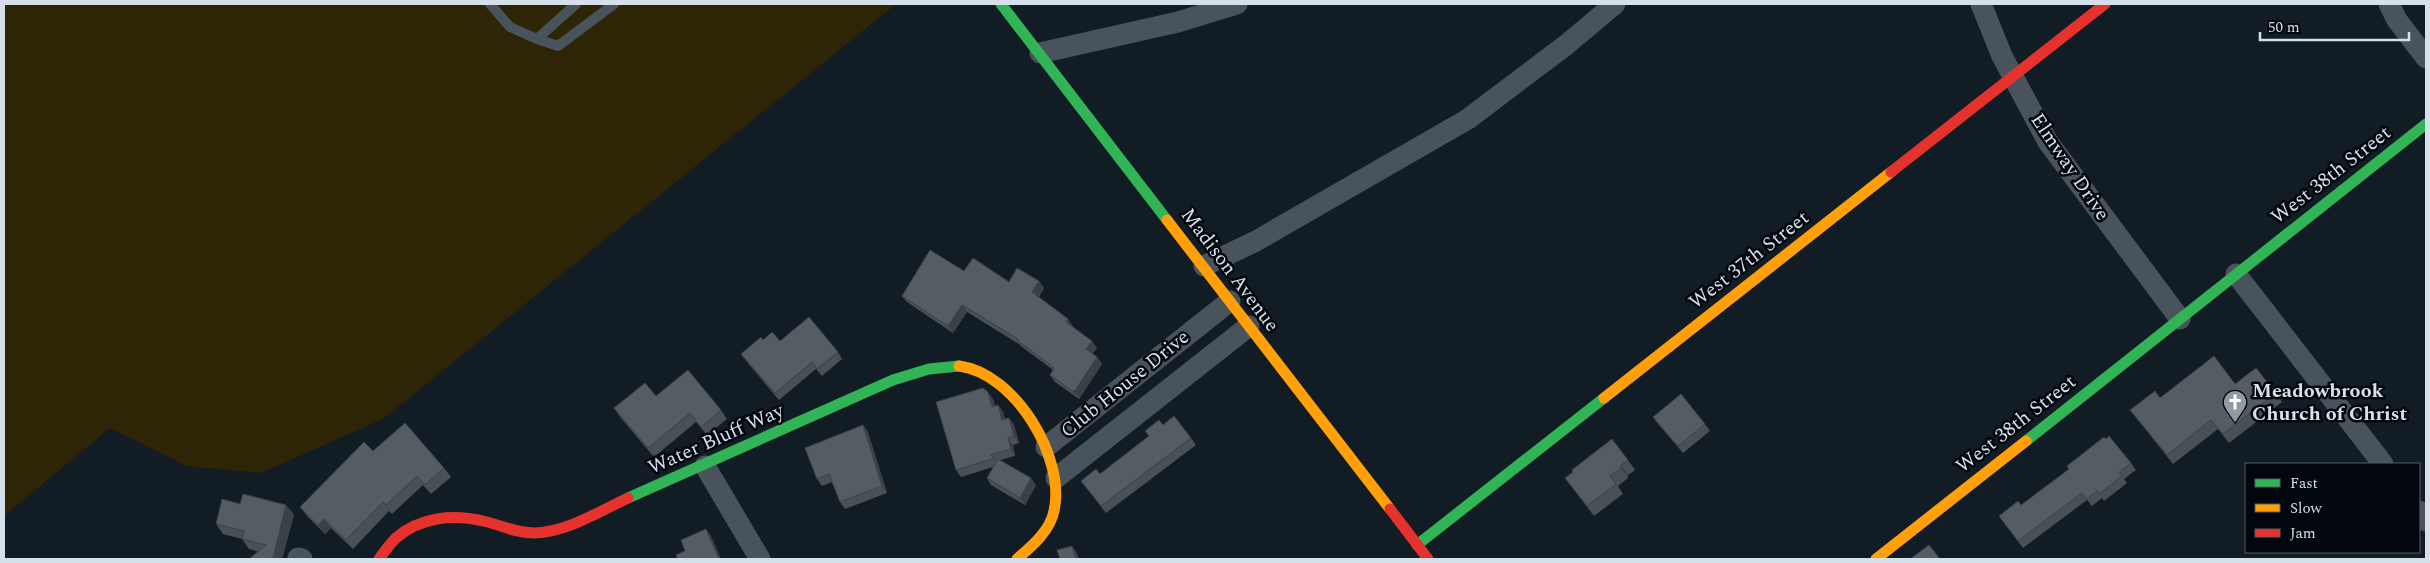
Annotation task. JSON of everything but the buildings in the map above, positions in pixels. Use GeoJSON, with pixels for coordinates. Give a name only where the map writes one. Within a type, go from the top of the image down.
{"type":"FeatureCollection","features":[{"type":"Feature","properties":{"kind":"street","name":"Madison Avenue"},"geometry":{"type":"LineString","coordinates":[[1002,4],[1428,559]]}},
{"type":"Feature","properties":{"kind":"street"},"geometry":{"type":"LineString","coordinates":[[1040,54],[1178,22],[1237,4]]}},
{"type":"Feature","properties":{"kind":"street"},"geometry":{"type":"LineString","coordinates":[[1204,266],[1256,241],[1468,119],[1566,45],[1615,4]]}},
{"type":"Feature","properties":{"kind":"street","name":"Elmway Drive"},"geometry":{"type":"LineString","coordinates":[[1981,4],[2002,56],[2048,142],[2180,319]]}},
{"type":"Feature","properties":{"kind":"street","name":"West 37th Street"},"geometry":{"type":"LineString","coordinates":[[1417,545],[2104,4]]}},
{"type":"Feature","properties":{"kind":"street"},"geometry":{"type":"LineString","coordinates":[[2389,4],[2397,20],[2426,58]]}},
{"type":"Feature","properties":{"kind":"street","name":"West 38th Street"},"geometry":{"type":"LineString","coordinates":[[1876,559],[2426,124]]}},
{"type":"Feature","properties":{"kind":"street"},"geometry":{"type":"LineString","coordinates":[[2236,274],[2382,463]]}},
{"type":"Feature","properties":{"kind":"street","name":"Club House Drive"},"geometry":{"type":"LineString","coordinates":[[1017,559],[1039,542],[1054,512],[1056,478],[1046,447],[1230,301]]}},
{"type":"Feature","properties":{"kind":"street","name":"Club House Drive"},"geometry":{"type":"LineString","coordinates":[[1056,478],[1249,326]]}},
{"type":"Feature","properties":{"kind":"street","name":"Water Bluff Way"},"geometry":{"type":"LineString","coordinates":[[379,559],[396,538],[424,522],[454,516],[485,522],[510,531],[536,534],[562,528],[893,380],[944,365],[967,367],[990,375],[1006,388],[1025,413],[1046,447]]}},
{"type":"Feature","properties":{"kind":"street"},"geometry":{"type":"LineString","coordinates":[[704,466],[760,559]]}},
{"type":"Feature","properties":{"kind":"lane"},"geometry":{"type":"LineString","coordinates":[[490,4],[510,27],[536,39],[558,46],[614,4]]}},
{"type":"Feature","properties":{"kind":"lane"},"geometry":{"type":"LineString","coordinates":[[536,39],[576,4]]}},
{"type":"Feature","properties":{"kind":"shaded area"},"geometry":{"type":"Polygon","coordinates":[[[4,4],[896,4],[383,419],[261,473],[187,466],[110,428],[4,516],[4,4]]]}},
{"type":"Feature","properties":{"kind":"traffic: fast"},"geometry":{"type":"LineString","coordinates":[[1001,4],[1167,220]]}},
{"type":"Feature","properties":{"kind":"traffic: fast"},"geometry":{"type":"LineString","coordinates":[[2026,441],[2426,124]]}},
{"type":"Feature","properties":{"kind":"traffic: fast"},"geometry":{"type":"LineString","coordinates":[[628,498],[893,380],[929,369],[959,366]]}},
{"type":"Feature","properties":{"kind":"traffic: fast"},"geometry":{"type":"LineString","coordinates":[[1417,545],[1604,398]]}},
{"type":"Feature","properties":{"kind":"traffic: slow"},"geometry":{"type":"LineString","coordinates":[[1604,398],[1891,172]]}},
{"type":"Feature","properties":{"kind":"traffic: slow"},"geometry":{"type":"LineString","coordinates":[[1167,220],[1390,509]]}},
{"type":"Feature","properties":{"kind":"traffic: slow"},"geometry":{"type":"LineString","coordinates":[[959,366],[980,372],[999,384],[1017,401],[1032,421],[1044,444],[1052,467],[1056,490],[1052,518],[1040,538],[1017,559]]}},
{"type":"Feature","properties":{"kind":"traffic: slow"},"geometry":{"type":"LineString","coordinates":[[1876,559],[2026,441]]}},
{"type":"Feature","properties":{"kind":"traffic: jam"},"geometry":{"type":"LineString","coordinates":[[1891,172],[2105,4]]}},
{"type":"Feature","properties":{"kind":"traffic: jam"},"geometry":{"type":"LineString","coordinates":[[379,559],[396,538],[405,531],[437,519],[472,519],[521,532],[547,532],[583,520],[628,498]]}},
{"type":"Feature","properties":{"kind":"traffic: jam"},"geometry":{"type":"LineString","coordinates":[[1390,509],[1428,559]]}},
{"type":"Feature","properties":{"kind":"place","name":"Meadowbrook Church of Christ"},"geometry":{"type":"Point","coordinates":[2235,423]}}]}
